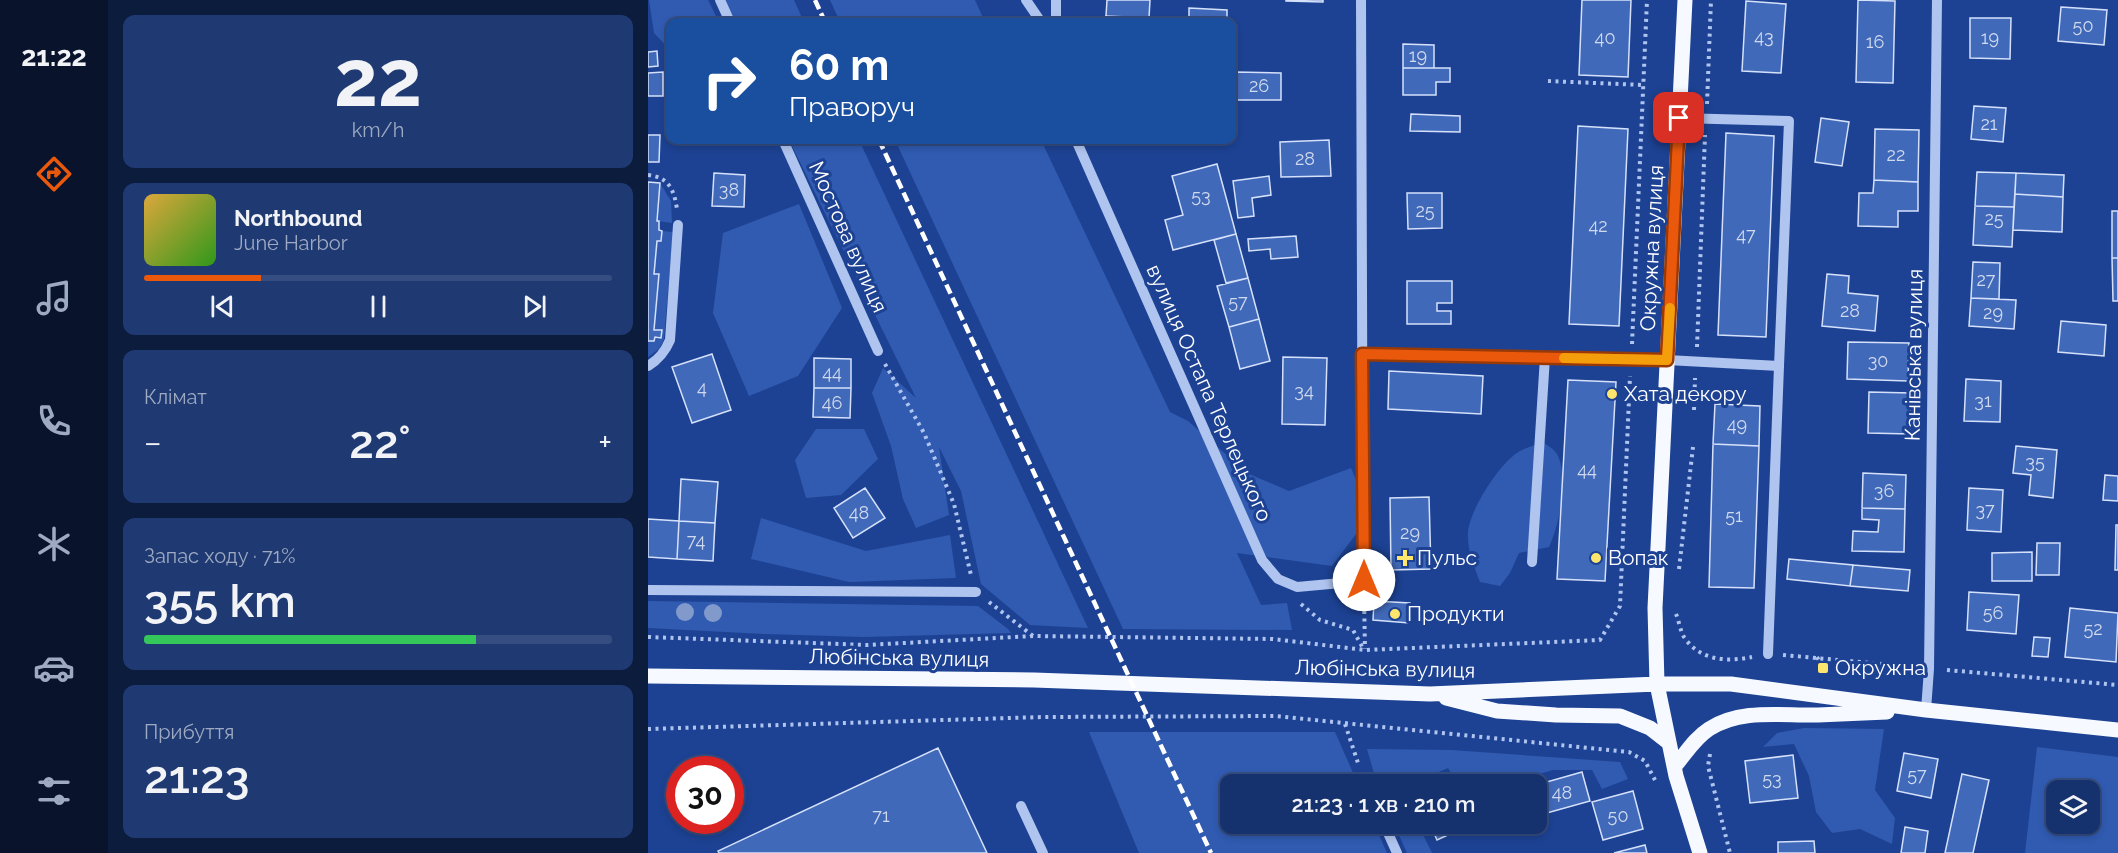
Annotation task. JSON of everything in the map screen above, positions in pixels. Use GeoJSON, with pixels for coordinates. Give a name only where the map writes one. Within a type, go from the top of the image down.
{"type":"FeatureCollection","features":[{"type":"Feature","properties":{"kind":"main road","name":"Окружна вулиця"},"geometry":{"type":"LineString","coordinates":[[1685,0],[1655,608],[1657,684],[1676,776],[1700,853]]}},
{"type":"Feature","properties":{"kind":"main road","name":"Любінська вулиця"},"geometry":{"type":"LineString","coordinates":[[648,676],[1034,680],[1430,694],[1657,684],[1731,684],[1926,710],[2118,730]]}},
{"type":"Feature","properties":{"kind":"main road"},"geometry":{"type":"LineString","coordinates":[[1430,694],[1497,711],[1620,717],[1650,728],[1668,742]]}},
{"type":"Feature","properties":{"kind":"main road"},"geometry":{"type":"LineString","coordinates":[[1675,766],[1696,739],[1711,728],[1730,720],[1759,714],[1816,715],[1926,710]]}},
{"type":"Feature","properties":{"kind":"street"},"geometry":{"type":"LineString","coordinates":[[720,0],[728,18]]}},
{"type":"Feature","properties":{"kind":"street"},"geometry":{"type":"LineString","coordinates":[[1026,0],[1038,18]]}},
{"type":"Feature","properties":{"kind":"street"},"geometry":{"type":"LineString","coordinates":[[1056,0],[1056,18]]}},
{"type":"Feature","properties":{"kind":"street"},"geometry":{"type":"LineString","coordinates":[[1298,587],[1364,580],[1361,0]]}},
{"type":"Feature","properties":{"kind":"street","name":"Канівська вулиця"},"geometry":{"type":"LineString","coordinates":[[1926,710],[1929,669],[1937,0]]}},
{"type":"Feature","properties":{"kind":"street"},"geometry":{"type":"LineString","coordinates":[[1679,118],[1789,121],[1768,654]]}},
{"type":"Feature","properties":{"kind":"street","name":"Мостова вулиця"},"geometry":{"type":"LineString","coordinates":[[785,144],[878,351]]}},
{"type":"Feature","properties":{"kind":"street","name":"вулиця Остапа Терлецького"},"geometry":{"type":"LineString","coordinates":[[1078,144],[1262,560],[1278,579],[1298,587]]}},
{"type":"Feature","properties":{"kind":"street"},"geometry":{"type":"LineString","coordinates":[[648,366],[657,361],[666,351],[670,340],[678,225]]}},
{"type":"Feature","properties":{"kind":"street"},"geometry":{"type":"LineString","coordinates":[[1362,354],[1667,360],[1779,366]]}},
{"type":"Feature","properties":{"kind":"street"},"geometry":{"type":"LineString","coordinates":[[1532,562],[1545,357]]}},
{"type":"Feature","properties":{"kind":"street"},"geometry":{"type":"LineString","coordinates":[[648,590],[976,592]]}},
{"type":"Feature","properties":{"kind":"street"},"geometry":{"type":"LineString","coordinates":[[1021,806],[1043,853]]}},
{"type":"Feature","properties":{"kind":"street"},"geometry":{"type":"LineString","coordinates":[[1388,834],[1397,853]]}},
{"type":"Feature","properties":{"kind":"path"},"geometry":{"type":"LineString","coordinates":[[648,637],[867,645],[1033,636],[1273,639],[1365,650],[1600,640],[1620,606],[1647,0]]}},
{"type":"Feature","properties":{"kind":"path"},"geometry":{"type":"LineString","coordinates":[[1694,410],[1711,0]]}},
{"type":"Feature","properties":{"kind":"path"},"geometry":{"type":"LineString","coordinates":[[1548,81],[1643,85]]}},
{"type":"Feature","properties":{"kind":"path"},"geometry":{"type":"LineString","coordinates":[[648,175],[660,176],[675,195],[678,225]]}},
{"type":"Feature","properties":{"kind":"path"},"geometry":{"type":"LineString","coordinates":[[878,351],[924,433],[954,504],[976,592],[1033,636]]}},
{"type":"Feature","properties":{"kind":"path"},"geometry":{"type":"LineString","coordinates":[[1678,574],[1693,447]]}},
{"type":"Feature","properties":{"kind":"path"},"geometry":{"type":"LineString","coordinates":[[1364,580],[1365,650]]}},
{"type":"Feature","properties":{"kind":"path"},"geometry":{"type":"LineString","coordinates":[[1298,587],[1301,605],[1320,620],[1353,630],[1365,650]]}},
{"type":"Feature","properties":{"kind":"path"},"geometry":{"type":"LineString","coordinates":[[1675,608],[1684,636],[1703,655],[1732,661],[1768,654],[1904,666],[1890,674]]}},
{"type":"Feature","properties":{"kind":"path"},"geometry":{"type":"LineString","coordinates":[[1817,657],[1823,668]]}},
{"type":"Feature","properties":{"kind":"path"},"geometry":{"type":"LineString","coordinates":[[1947,670],[2118,685]]}},
{"type":"Feature","properties":{"kind":"path"},"geometry":{"type":"LineString","coordinates":[[648,729],[1043,717],[1275,716],[1629,752],[1645,761],[1654,778]]}},
{"type":"Feature","properties":{"kind":"path"},"geometry":{"type":"LineString","coordinates":[[1345,723],[1363,774]]}},
{"type":"Feature","properties":{"kind":"path"},"geometry":{"type":"LineString","coordinates":[[1708,766],[1730,853]]}},
{"type":"Feature","properties":{"kind":"shaded area"},"geometry":{"type":"Polygon","coordinates":[[[649,0],[708,0],[717,18],[666,18],[666,46],[654,33],[649,0]]]}},
{"type":"Feature","properties":{"kind":"shaded area"},"geometry":{"type":"Polygon","coordinates":[[[721,0],[794,0],[802,18],[730,18],[721,0]]]}},
{"type":"Feature","properties":{"kind":"shaded area"},"geometry":{"type":"Polygon","coordinates":[[[830,0],[975,0],[983,18],[838,18],[830,0]]]}},
{"type":"Feature","properties":{"kind":"shaded area"},"geometry":{"type":"Polygon","coordinates":[[[791,144],[861,144],[1088,628],[1030,625],[981,584],[961,491],[939,447],[949,515],[916,528],[903,499],[891,446],[872,393],[883,368],[916,398],[791,144]]]}},
{"type":"Feature","properties":{"kind":"shaded area"},"geometry":{"type":"Polygon","coordinates":[[[897,144],[1043,144],[1170,412],[1188,421],[1247,473],[1289,491],[1351,468],[1371,514],[1332,566],[1237,553],[1261,605],[1287,603],[1292,630],[1123,629],[897,144]]]}},
{"type":"Feature","properties":{"kind":"shaded area"},"geometry":{"type":"Polygon","coordinates":[[[660,183],[671,201],[672,223],[657,221],[660,183]]]}},
{"type":"Feature","properties":{"kind":"shaded area"},"geometry":{"type":"Polygon","coordinates":[[[799,204],[842,308],[798,376],[749,396],[713,313],[723,233],[799,204]]]}},
{"type":"Feature","properties":{"kind":"shaded area"},"geometry":{"type":"Polygon","coordinates":[[[662,231],[673,232],[664,339],[659,349],[648,357],[648,341],[654,341],[655,337],[661,338],[661,330],[654,330],[659,274],[654,274],[657,241],[661,240],[662,231]]]}},
{"type":"Feature","properties":{"kind":"shaded area"},"geometry":{"type":"Polygon","coordinates":[[[816,429],[864,429],[878,459],[841,495],[806,498],[795,460],[816,429]]]}},
{"type":"Feature","properties":{"kind":"shaded area"},"geometry":{"type":"Polygon","coordinates":[[[1542,442],[1557,454],[1561,464],[1563,487],[1557,526],[1549,547],[1519,553],[1510,573],[1500,586],[1480,582],[1471,558],[1468,539],[1473,513],[1492,480],[1506,462],[1519,451],[1542,442]]]}},
{"type":"Feature","properties":{"kind":"shaded area"},"geometry":{"type":"Polygon","coordinates":[[[761,518],[866,551],[950,535],[956,578],[849,582],[751,559],[761,518]]]}},
{"type":"Feature","properties":{"kind":"shaded area"},"geometry":{"type":"Polygon","coordinates":[[[648,601],[978,606],[1011,633],[864,637],[648,628],[648,601]]]}},
{"type":"Feature","properties":{"kind":"shaded area"},"geometry":{"type":"Polygon","coordinates":[[[1804,728],[1884,729],[1875,790],[1895,818],[1892,844],[1860,829],[1832,833],[1816,812],[1809,776],[1794,744],[1763,747],[1777,733],[1804,728]]]}},
{"type":"Feature","properties":{"kind":"shaded area"},"geometry":{"type":"Polygon","coordinates":[[[1089,732],[1335,732],[1354,774],[1220,774],[1220,834],[1378,834],[1387,853],[1139,853],[1089,732]]]}},
{"type":"Feature","properties":{"kind":"shaded area"},"geometry":{"type":"Polygon","coordinates":[[[2037,747],[2118,757],[2118,853],[2025,853],[2037,747]]]}},
{"type":"Feature","properties":{"kind":"shaded area"},"geometry":{"type":"Polygon","coordinates":[[[1367,749],[1451,750],[1620,762],[1628,779],[1602,789],[1592,770],[1553,770],[1540,774],[1452,774],[1448,768],[1434,774],[1374,774],[1367,749]]]}},
{"type":"Feature","properties":{"kind":"shaded area"},"geometry":{"type":"Polygon","coordinates":[[[1398,834],[1423,834],[1432,853],[1407,853],[1398,834]]]}},
{"type":"Feature","properties":{"kind":"building"},"geometry":{"type":"Polygon","coordinates":[[[1107,0],[1150,0],[1149,18],[1106,16],[1107,0]]]}},
{"type":"Feature","properties":{"kind":"building"},"geometry":{"type":"Polygon","coordinates":[[[1323,0],[1323,2],[1286,1],[1323,0]]]}},
{"type":"Feature","properties":{"kind":"building"},"geometry":{"type":"Polygon","coordinates":[[[1582,0],[1631,0],[1628,77],[1579,75],[1582,0]]]}},
{"type":"Feature","properties":{"kind":"building"},"geometry":{"type":"Polygon","coordinates":[[[1858,0],[1895,1],[1893,83],[1856,82],[1858,0]]]}},
{"type":"Feature","properties":{"kind":"building"},"geometry":{"type":"Polygon","coordinates":[[[1746,1],[1786,4],[1781,73],[1742,71],[1746,1]]]}},
{"type":"Feature","properties":{"kind":"building"},"geometry":{"type":"Polygon","coordinates":[[[2061,7],[2107,10],[2104,45],[2058,41],[2061,7]]]}},
{"type":"Feature","properties":{"kind":"building"},"geometry":{"type":"Polygon","coordinates":[[[1189,8],[1227,10],[1227,18],[1189,18],[1189,8]]]}},
{"type":"Feature","properties":{"kind":"building"},"geometry":{"type":"Polygon","coordinates":[[[1106,16],[1148,18],[1106,18],[1106,16]]]}},
{"type":"Feature","properties":{"kind":"building"},"geometry":{"type":"Polygon","coordinates":[[[1970,18],[2011,18],[2010,59],[1970,58],[1970,18]]]}},
{"type":"Feature","properties":{"kind":"building"},"geometry":{"type":"Polygon","coordinates":[[[1403,44],[1434,45],[1434,68],[1403,68],[1403,44]]]}},
{"type":"Feature","properties":{"kind":"building"},"geometry":{"type":"Polygon","coordinates":[[[657,51],[658,66],[648,67],[648,52],[657,51]]]}},
{"type":"Feature","properties":{"kind":"building"},"geometry":{"type":"Polygon","coordinates":[[[1403,68],[1450,68],[1450,82],[1436,82],[1436,95],[1403,95],[1403,68]]]}},
{"type":"Feature","properties":{"kind":"building"},"geometry":{"type":"Polygon","coordinates":[[[663,72],[663,96],[648,96],[648,73],[663,72]]]}},
{"type":"Feature","properties":{"kind":"building"},"geometry":{"type":"Polygon","coordinates":[[[1236,72],[1281,73],[1281,100],[1236,100],[1236,72]]]}},
{"type":"Feature","properties":{"kind":"building"},"geometry":{"type":"Polygon","coordinates":[[[1974,106],[2006,108],[2003,142],[1971,139],[1974,106]]]}},
{"type":"Feature","properties":{"kind":"building"},"geometry":{"type":"Polygon","coordinates":[[[1411,114],[1460,116],[1460,132],[1410,131],[1411,114]]]}},
{"type":"Feature","properties":{"kind":"building"},"geometry":{"type":"Polygon","coordinates":[[[1821,118],[1849,122],[1842,166],[1815,162],[1821,118]]]}},
{"type":"Feature","properties":{"kind":"building"},"geometry":{"type":"Polygon","coordinates":[[[1578,126],[1628,129],[1619,326],[1569,324],[1578,126]]]}},
{"type":"Feature","properties":{"kind":"building"},"geometry":{"type":"Polygon","coordinates":[[[1875,129],[1919,130],[1918,182],[1874,180],[1875,129]]]}},
{"type":"Feature","properties":{"kind":"building"},"geometry":{"type":"Polygon","coordinates":[[[1726,133],[1774,136],[1766,337],[1718,335],[1726,133]]]}},
{"type":"Feature","properties":{"kind":"building"},"geometry":{"type":"Polygon","coordinates":[[[648,135],[660,135],[659,162],[648,162],[648,135]]]}},
{"type":"Feature","properties":{"kind":"building"},"geometry":{"type":"Polygon","coordinates":[[[1329,140],[1331,176],[1281,177],[1280,142],[1329,140]]]}},
{"type":"Feature","properties":{"kind":"building"},"geometry":{"type":"Polygon","coordinates":[[[1217,164],[1236,234],[1173,250],[1165,220],[1183,215],[1172,176],[1217,164]]]}},
{"type":"Feature","properties":{"kind":"building"},"geometry":{"type":"Polygon","coordinates":[[[1977,172],[2016,173],[2014,207],[1975,206],[1977,172]]]}},
{"type":"Feature","properties":{"kind":"building"},"geometry":{"type":"Polygon","coordinates":[[[714,173],[745,175],[744,207],[712,206],[714,173]]]}},
{"type":"Feature","properties":{"kind":"building"},"geometry":{"type":"Polygon","coordinates":[[[2016,173],[2064,175],[2063,197],[2015,194],[2016,173]]]}},
{"type":"Feature","properties":{"kind":"building"},"geometry":{"type":"Polygon","coordinates":[[[1269,176],[1271,195],[1252,198],[1254,216],[1238,218],[1233,181],[1269,176]]]}},
{"type":"Feature","properties":{"kind":"building"},"geometry":{"type":"Polygon","coordinates":[[[1874,180],[1918,182],[1918,211],[1898,211],[1898,227],[1858,226],[1859,193],[1873,193],[1874,180]]]}},
{"type":"Feature","properties":{"kind":"building"},"geometry":{"type":"Polygon","coordinates":[[[648,182],[660,183],[657,221],[659,221],[659,230],[662,231],[661,241],[657,241],[654,274],[659,274],[654,330],[662,330],[661,338],[655,337],[654,341],[648,341],[648,182]]]}},
{"type":"Feature","properties":{"kind":"building"},"geometry":{"type":"Polygon","coordinates":[[[1407,193],[1442,193],[1442,228],[1408,229],[1407,193]]]}},
{"type":"Feature","properties":{"kind":"building"},"geometry":{"type":"Polygon","coordinates":[[[2015,194],[2063,197],[2062,232],[2013,230],[2015,194]]]}},
{"type":"Feature","properties":{"kind":"building"},"geometry":{"type":"Polygon","coordinates":[[[1975,206],[2014,207],[2012,247],[1973,245],[1975,206]]]}},
{"type":"Feature","properties":{"kind":"building"},"geometry":{"type":"Polygon","coordinates":[[[2112,211],[2118,211],[2118,258],[2112,258],[2112,211]]]}},
{"type":"Feature","properties":{"kind":"building"},"geometry":{"type":"Polygon","coordinates":[[[1236,234],[1248,278],[1226,283],[1214,240],[1236,234]]]}},
{"type":"Feature","properties":{"kind":"building"},"geometry":{"type":"Polygon","coordinates":[[[1296,236],[1298,257],[1271,259],[1270,249],[1249,251],[1248,239],[1296,236]]]}},
{"type":"Feature","properties":{"kind":"building"},"geometry":{"type":"Polygon","coordinates":[[[2112,258],[2118,258],[2118,301],[2113,301],[2112,258]]]}},
{"type":"Feature","properties":{"kind":"building"},"geometry":{"type":"Polygon","coordinates":[[[1973,262],[2000,263],[1999,299],[1971,298],[1973,262]]]}},
{"type":"Feature","properties":{"kind":"building"},"geometry":{"type":"Polygon","coordinates":[[[1827,274],[1849,276],[1848,293],[1878,296],[1875,331],[1822,326],[1827,274]]]}},
{"type":"Feature","properties":{"kind":"building"},"geometry":{"type":"Polygon","coordinates":[[[1248,278],[1259,319],[1229,327],[1217,286],[1248,278]]]}},
{"type":"Feature","properties":{"kind":"building"},"geometry":{"type":"Polygon","coordinates":[[[1407,281],[1452,281],[1452,303],[1437,303],[1437,311],[1451,311],[1451,324],[1407,324],[1407,281]]]}},
{"type":"Feature","properties":{"kind":"building"},"geometry":{"type":"Polygon","coordinates":[[[1971,298],[2016,300],[2014,329],[1969,326],[1971,298]]]}},
{"type":"Feature","properties":{"kind":"building"},"geometry":{"type":"Polygon","coordinates":[[[1259,319],[1270,361],[1240,369],[1229,327],[1259,319]]]}},
{"type":"Feature","properties":{"kind":"building"},"geometry":{"type":"Polygon","coordinates":[[[2061,321],[2106,325],[2104,356],[2058,352],[2061,321]]]}},
{"type":"Feature","properties":{"kind":"building"},"geometry":{"type":"Polygon","coordinates":[[[1848,342],[1909,343],[1908,381],[1847,379],[1848,342]]]}},
{"type":"Feature","properties":{"kind":"building"},"geometry":{"type":"Polygon","coordinates":[[[712,354],[731,410],[692,423],[672,367],[712,354]]]}},
{"type":"Feature","properties":{"kind":"building"},"geometry":{"type":"Polygon","coordinates":[[[1283,357],[1327,358],[1325,425],[1282,424],[1283,357]]]}},
{"type":"Feature","properties":{"kind":"building"},"geometry":{"type":"Polygon","coordinates":[[[814,358],[851,359],[851,388],[814,388],[814,358]]]}},
{"type":"Feature","properties":{"kind":"building"},"geometry":{"type":"Polygon","coordinates":[[[1389,371],[1483,376],[1481,414],[1388,409],[1389,371]]]}},
{"type":"Feature","properties":{"kind":"building"},"geometry":{"type":"Polygon","coordinates":[[[1966,379],[2001,381],[2000,422],[1964,421],[1966,379]]]}},
{"type":"Feature","properties":{"kind":"building"},"geometry":{"type":"Polygon","coordinates":[[[1568,380],[1616,382],[1605,581],[1557,579],[1568,380]]]}},
{"type":"Feature","properties":{"kind":"building"},"geometry":{"type":"Polygon","coordinates":[[[814,388],[851,388],[850,418],[813,417],[814,388]]]}},
{"type":"Feature","properties":{"kind":"building"},"geometry":{"type":"Polygon","coordinates":[[[1869,392],[1911,393],[1910,434],[1868,433],[1869,392]]]}},
{"type":"Feature","properties":{"kind":"building"},"geometry":{"type":"Polygon","coordinates":[[[1715,404],[1760,406],[1759,446],[1713,444],[1715,404]]]}},
{"type":"Feature","properties":{"kind":"building"},"geometry":{"type":"Polygon","coordinates":[[[1713,444],[1759,446],[1754,588],[1709,587],[1713,444]]]}},
{"type":"Feature","properties":{"kind":"building"},"geometry":{"type":"Polygon","coordinates":[[[2016,446],[2057,450],[2053,498],[2029,495],[2031,475],[2013,473],[2016,446]]]}},
{"type":"Feature","properties":{"kind":"building"},"geometry":{"type":"Polygon","coordinates":[[[1863,473],[1906,475],[1905,509],[1862,508],[1863,473]]]}},
{"type":"Feature","properties":{"kind":"building"},"geometry":{"type":"Polygon","coordinates":[[[2105,475],[2118,476],[2118,501],[2103,500],[2105,475]]]}},
{"type":"Feature","properties":{"kind":"building"},"geometry":{"type":"Polygon","coordinates":[[[681,479],[718,482],[715,523],[679,521],[681,479]]]}},
{"type":"Feature","properties":{"kind":"building"},"geometry":{"type":"Polygon","coordinates":[[[865,488],[885,518],[853,538],[834,508],[865,488]]]}},
{"type":"Feature","properties":{"kind":"building"},"geometry":{"type":"Polygon","coordinates":[[[1969,488],[2003,490],[2001,532],[1967,530],[1969,488]]]}},
{"type":"Feature","properties":{"kind":"building"},"geometry":{"type":"Polygon","coordinates":[[[1429,497],[1431,569],[1391,570],[1390,498],[1429,497]]]}},
{"type":"Feature","properties":{"kind":"building"},"geometry":{"type":"Polygon","coordinates":[[[1862,508],[1905,509],[1904,552],[1852,551],[1853,531],[1878,532],[1879,520],[1862,519],[1862,508]]]}},
{"type":"Feature","properties":{"kind":"building"},"geometry":{"type":"Polygon","coordinates":[[[648,519],[679,521],[677,559],[648,557],[648,519]]]}},
{"type":"Feature","properties":{"kind":"building"},"geometry":{"type":"Polygon","coordinates":[[[679,521],[715,523],[713,561],[677,559],[679,521]]]}},
{"type":"Feature","properties":{"kind":"building"},"geometry":{"type":"Polygon","coordinates":[[[2116,525],[2118,525],[2118,570],[2115,570],[2116,525]]]}},
{"type":"Feature","properties":{"kind":"building"},"geometry":{"type":"Polygon","coordinates":[[[2037,543],[2060,543],[2059,575],[2036,575],[2037,543]]]}},
{"type":"Feature","properties":{"kind":"building"},"geometry":{"type":"Polygon","coordinates":[[[2032,552],[2032,581],[1992,581],[1992,553],[2032,552]]]}},
{"type":"Feature","properties":{"kind":"building"},"geometry":{"type":"Polygon","coordinates":[[[1789,559],[1853,565],[1850,586],[1787,579],[1789,559]]]}},
{"type":"Feature","properties":{"kind":"building"},"geometry":{"type":"Polygon","coordinates":[[[1853,565],[1910,570],[1908,591],[1850,586],[1853,565]]]}},
{"type":"Feature","properties":{"kind":"building"},"geometry":{"type":"Polygon","coordinates":[[[1969,592],[2019,595],[2016,634],[1967,630],[1969,592]]]}},
{"type":"Feature","properties":{"kind":"building"},"geometry":{"type":"Polygon","coordinates":[[[1374,601],[1410,603],[1409,623],[1373,620],[1374,601]]]}},
{"type":"Feature","properties":{"kind":"building"},"geometry":{"type":"Polygon","coordinates":[[[2070,608],[2118,613],[2116,662],[2065,657],[2070,608]]]}},
{"type":"Feature","properties":{"kind":"building"},"geometry":{"type":"Polygon","coordinates":[[[2034,637],[2050,638],[2048,657],[2032,656],[2034,637]]]}},
{"type":"Feature","properties":{"kind":"building"},"geometry":{"type":"Polygon","coordinates":[[[938,748],[987,853],[719,853],[718,851],[938,748]]]}},
{"type":"Feature","properties":{"kind":"building"},"geometry":{"type":"Polygon","coordinates":[[[1904,753],[1938,759],[1931,798],[1897,791],[1904,753]]]}},
{"type":"Feature","properties":{"kind":"building"},"geometry":{"type":"Polygon","coordinates":[[[1793,755],[1798,798],[1750,803],[1745,761],[1793,755]]]}},
{"type":"Feature","properties":{"kind":"building"},"geometry":{"type":"Polygon","coordinates":[[[1582,772],[1590,801],[1547,813],[1547,782],[1582,772]]]}},
{"type":"Feature","properties":{"kind":"building"},"geometry":{"type":"Polygon","coordinates":[[[1962,774],[1989,780],[1973,853],[1945,853],[1962,774]]]}},
{"type":"Feature","properties":{"kind":"building"},"geometry":{"type":"Polygon","coordinates":[[[1633,791],[1643,829],[1603,840],[1592,802],[1633,791]]]}},
{"type":"Feature","properties":{"kind":"building"},"geometry":{"type":"Polygon","coordinates":[[[1905,827],[1928,831],[1925,853],[1901,853],[1905,827]]]}},
{"type":"Feature","properties":{"kind":"building"},"geometry":{"type":"Polygon","coordinates":[[[1434,834],[1450,834],[1437,840],[1434,834]]]}},
{"type":"Feature","properties":{"kind":"building"},"geometry":{"type":"Polygon","coordinates":[[[1814,841],[1815,853],[1778,853],[1778,842],[1814,841]]]}},
{"type":"Feature","properties":{"kind":"building"},"geometry":{"type":"Polygon","coordinates":[[[1645,845],[1647,853],[1614,853],[1645,845]]]}},
{"type":"Feature","properties":{"kind":"railway"},"geometry":{"type":"LineString","coordinates":[[815,0],[823,18]]}},
{"type":"Feature","properties":{"kind":"railway"},"geometry":{"type":"LineString","coordinates":[[881,144],[1211,853]]}},
{"type":"Feature","properties":{"kind":"slow traffic"},"geometry":{"type":"LineString","coordinates":[[1564,358],[1667,360],[1670,308]]}},
{"type":"Feature","properties":{"kind":"place","name":"Хата декору"},"geometry":{"type":"Point","coordinates":[1612,394]}},
{"type":"Feature","properties":{"kind":"place","name":"Пульс"},"geometry":{"type":"Point","coordinates":[1405,558]}},
{"type":"Feature","properties":{"kind":"place","name":"Вопак"},"geometry":{"type":"Point","coordinates":[1596,558]}},
{"type":"Feature","properties":{"kind":"place","name":"Продукти"},"geometry":{"type":"Point","coordinates":[1395,614]}},
{"type":"Feature","properties":{"kind":"place","name":"Окружна"},"geometry":{"type":"Point","coordinates":[1823,668]}},
{"type":"Feature","properties":{"kind":"route"},"geometry":{"type":"LineString","coordinates":[[1364,580],[1362,354],[1667,360],[1679,118]]}}]}
